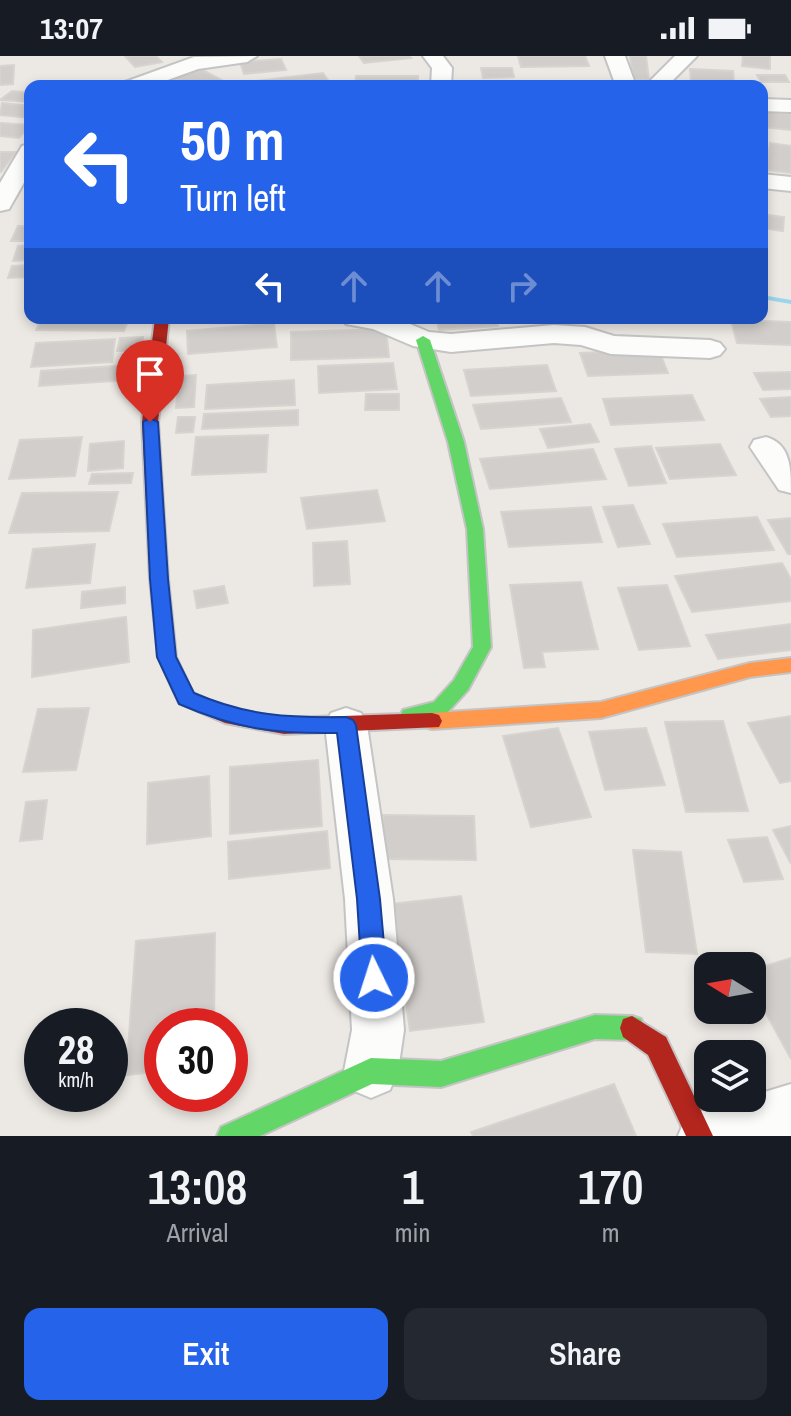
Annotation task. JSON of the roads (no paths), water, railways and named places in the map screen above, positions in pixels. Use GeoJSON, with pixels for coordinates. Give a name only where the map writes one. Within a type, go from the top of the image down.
{"type":"FeatureCollection","features":[{"type":"Feature","properties":{"kind":"street"},"geometry":{"type":"LineString","coordinates":[[433,56],[442,68],[441,80]]}},
{"type":"Feature","properties":{"kind":"street"},"geometry":{"type":"LineString","coordinates":[[615,56],[624,80]]}},
{"type":"Feature","properties":{"kind":"street"},"geometry":{"type":"LineString","coordinates":[[661,80],[687,56]]}},
{"type":"Feature","properties":{"kind":"street"},"geometry":{"type":"LineString","coordinates":[[148,80],[194,63],[233,61]]}},
{"type":"Feature","properties":{"kind":"street"},"geometry":{"type":"LineString","coordinates":[[768,105],[791,106]]}},
{"type":"Feature","properties":{"kind":"street"},"geometry":{"type":"LineString","coordinates":[[0,204],[24,162]]}},
{"type":"Feature","properties":{"kind":"street"},"geometry":{"type":"LineString","coordinates":[[768,182],[791,184]]}},
{"type":"Feature","properties":{"kind":"street"},"geometry":{"type":"LineString","coordinates":[[0,213],[24,212]]}},
{"type":"Feature","properties":{"kind":"street"},"geometry":{"type":"LineString","coordinates":[[161,324],[150,422],[159,579],[167,657],[186,698],[225,715],[284,726],[363,725],[601,710],[750,670],[791,665]]}},
{"type":"Feature","properties":{"kind":"street"},"geometry":{"type":"LineString","coordinates":[[386,324],[423,340],[451,343],[554,334],[585,336],[611,345],[710,349]]}},
{"type":"Feature","properties":{"kind":"street"},"geometry":{"type":"LineString","coordinates":[[363,725],[440,708],[461,685],[482,647],[475,529],[456,442],[423,340]]}},
{"type":"Feature","properties":{"kind":"street"},"geometry":{"type":"LineString","coordinates":[[766,447],[791,482]]}},
{"type":"Feature","properties":{"kind":"street"},"geometry":{"type":"LineString","coordinates":[[363,725],[369,899],[378,1030],[371,1071]]}},
{"type":"Feature","properties":{"kind":"street"},"geometry":{"type":"LineString","coordinates":[[230,1136],[371,1071],[441,1074],[595,1027],[634,1028],[657,1046],[703,1136],[791,1112]]}},
{"type":"Feature","properties":{"kind":"waterway"},"geometry":{"type":"LineString","coordinates":[[768,298],[791,302]]}}]}
